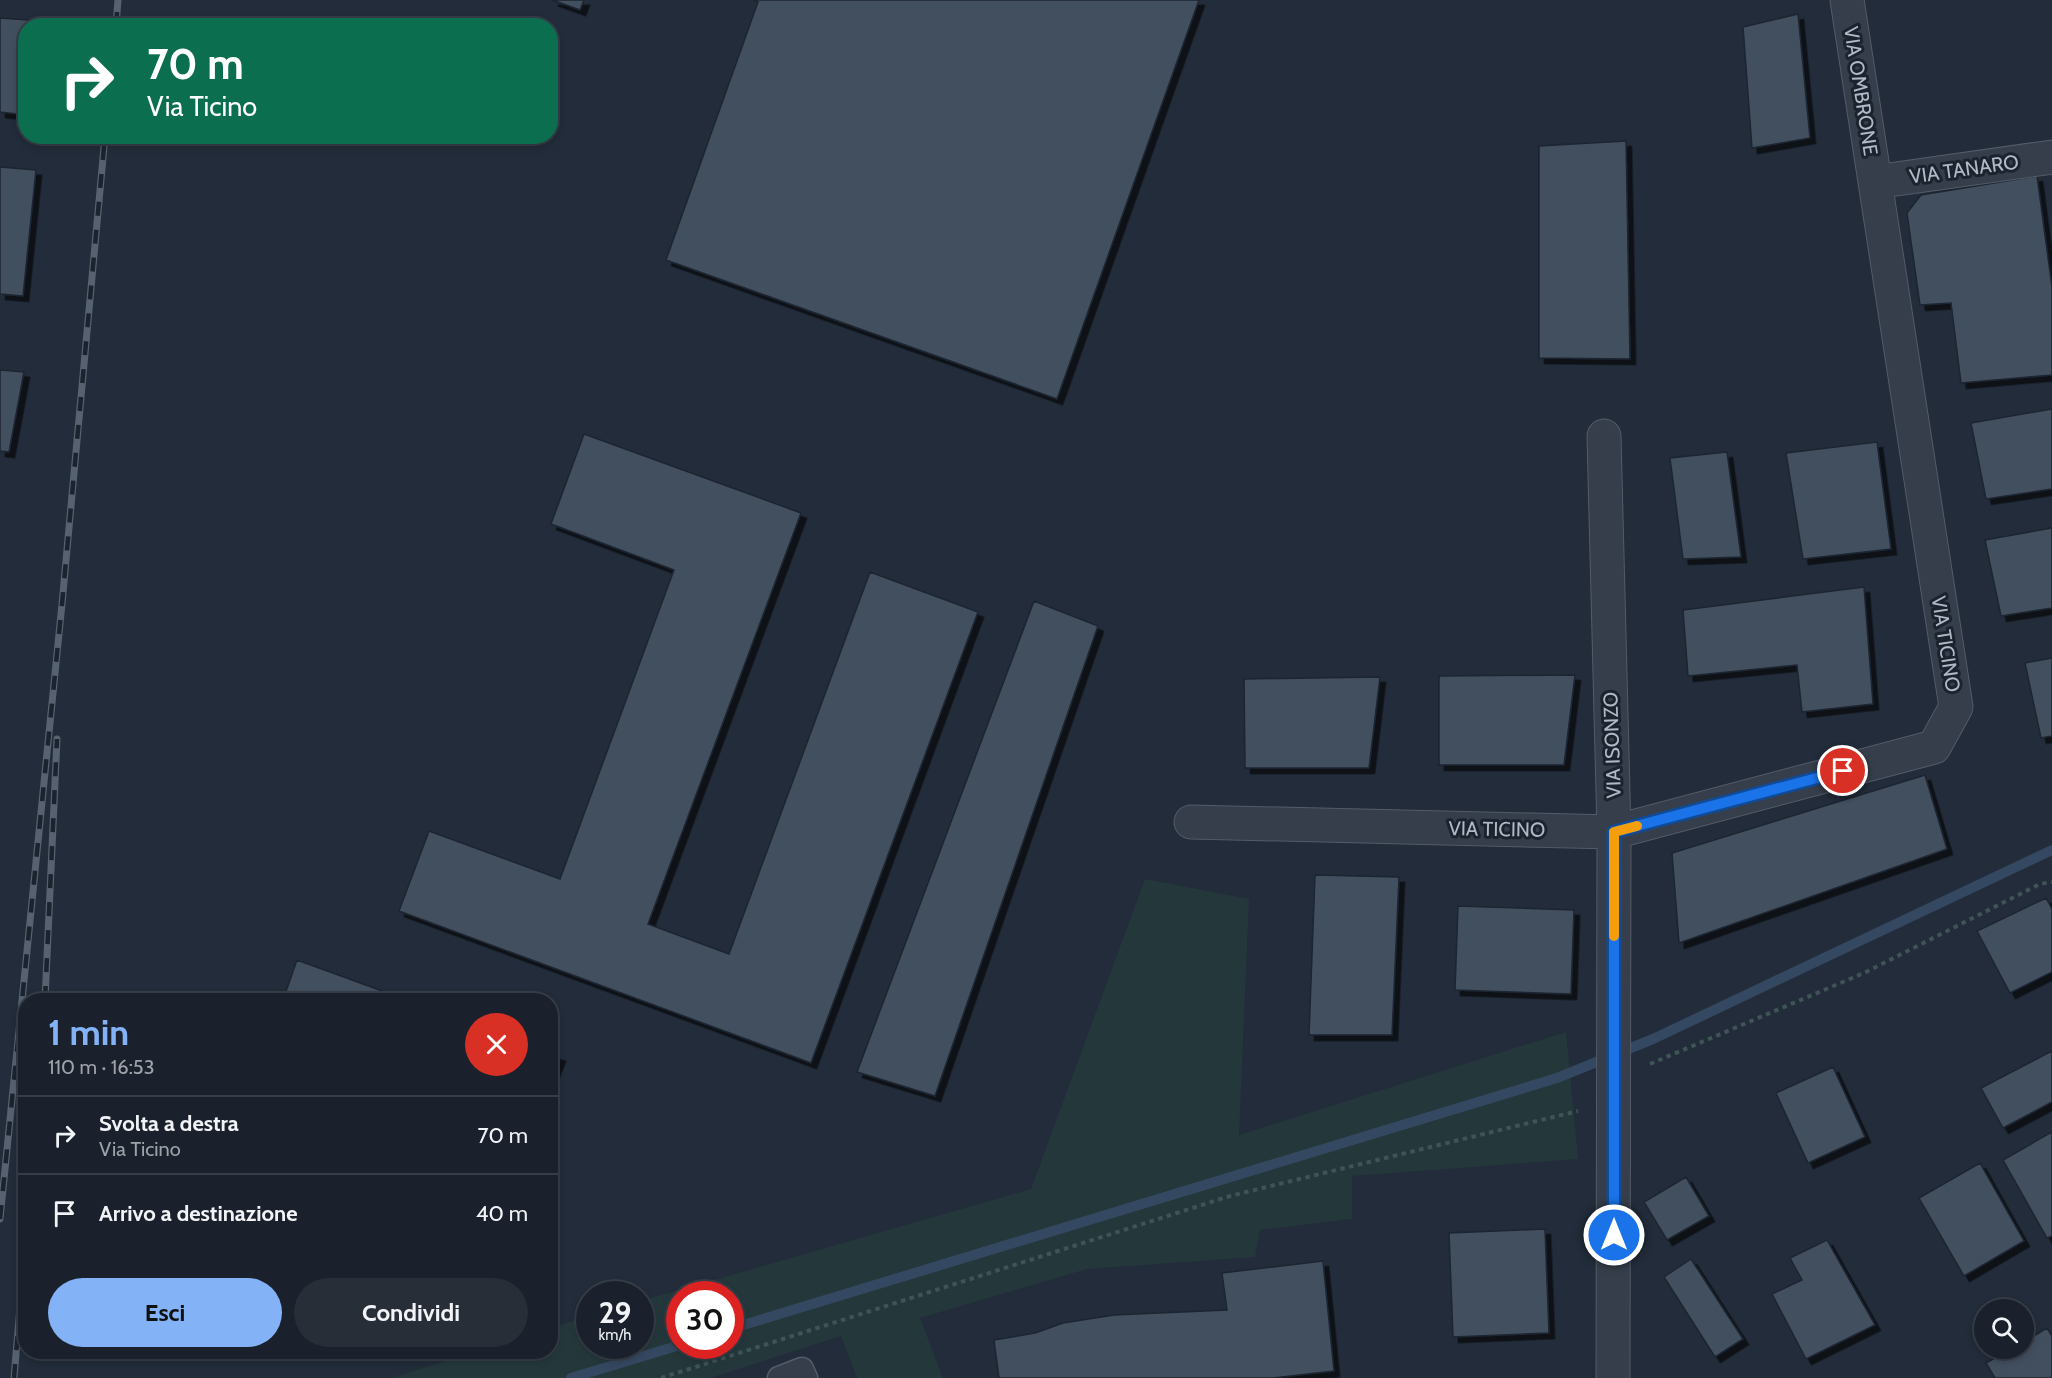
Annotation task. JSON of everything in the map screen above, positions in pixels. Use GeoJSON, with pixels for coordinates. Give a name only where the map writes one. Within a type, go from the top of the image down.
{"type":"FeatureCollection","features":[{"type":"Feature","properties":{"kind":"street","name":"VIA OMBRONE"},"geometry":{"type":"LineString","coordinates":[[1847,0],[1875,182]]}},
{"type":"Feature","properties":{"kind":"street","name":"VIA TANARO"},"geometry":{"type":"LineString","coordinates":[[1875,182],[2052,157]]}},
{"type":"Feature","properties":{"kind":"street","name":"VIA TICINO"},"geometry":{"type":"LineString","coordinates":[[1191,822],[1614,832],[1934,747],[1956,707],[1875,182]]}},
{"type":"Feature","properties":{"kind":"street","name":"VIA ISONZO"},"geometry":{"type":"LineString","coordinates":[[1604,436],[1614,832],[1613,1378]]}},
{"type":"Feature","properties":{"kind":"lane"},"geometry":{"type":"LineString","coordinates":[[779,1378],[802,1369],[806,1378]]}},
{"type":"Feature","properties":{"kind":"path"},"geometry":{"type":"LineString","coordinates":[[661,1378],[1230,1196],[1576,1112],[1614,1082],[1649,1065],[1864,973],[2040,884],[2052,882]]}},
{"type":"Feature","properties":{"kind":"green space"},"geometry":{"type":"Polygon","coordinates":[[[1145,879],[1249,899],[1239,1135],[1566,1032],[1578,1159],[1352,1176],[1352,1219],[1260,1230],[1255,1257],[1087,1269],[920,1318],[943,1378],[857,1378],[841,1336],[710,1378],[391,1378],[452,1359],[558,1359],[558,1326],[576,1320],[576,1359],[654,1359],[654,1297],[666,1294],[666,1359],[744,1359],[744,1281],[711,1281],[1031,1189],[1145,879]]]}},
{"type":"Feature","properties":{"kind":"building"},"geometry":{"type":"Polygon","coordinates":[[[552,0],[584,0],[580,10],[552,0]]]}},
{"type":"Feature","properties":{"kind":"building"},"geometry":{"type":"Polygon","coordinates":[[[753,0],[1199,0],[1057,399],[666,260],[758,2],[753,0]]]}},
{"type":"Feature","properties":{"kind":"building"},"geometry":{"type":"Polygon","coordinates":[[[1798,14],[1810,138],[1752,148],[1743,27],[1798,14]]]}},
{"type":"Feature","properties":{"kind":"building"},"geometry":{"type":"Polygon","coordinates":[[[0,18],[18,19],[18,114],[0,112],[0,18]]]}},
{"type":"Feature","properties":{"kind":"building"},"geometry":{"type":"Polygon","coordinates":[[[1626,141],[1630,359],[1539,358],[1539,146],[1626,141]]]}},
{"type":"Feature","properties":{"kind":"building"},"geometry":{"type":"Polygon","coordinates":[[[0,167],[36,170],[23,296],[0,294],[0,167]]]}},
{"type":"Feature","properties":{"kind":"building"},"geometry":{"type":"Polygon","coordinates":[[[2037,176],[2052,287],[2052,375],[1961,383],[1951,303],[1920,305],[1907,213],[1921,195],[2037,176]]]}},
{"type":"Feature","properties":{"kind":"building"},"geometry":{"type":"Polygon","coordinates":[[[0,370],[24,372],[9,452],[0,451],[0,370]]]}},
{"type":"Feature","properties":{"kind":"building"},"geometry":{"type":"Polygon","coordinates":[[[2052,409],[2052,489],[1986,499],[1971,423],[2052,409]]]}},
{"type":"Feature","properties":{"kind":"building"},"geometry":{"type":"Polygon","coordinates":[[[584,434],[801,513],[648,924],[729,954],[870,572],[978,612],[811,1063],[399,911],[429,831],[560,879],[674,570],[551,524],[584,434]]]}},
{"type":"Feature","properties":{"kind":"building"},"geometry":{"type":"Polygon","coordinates":[[[1877,442],[1891,549],[1803,559],[1786,453],[1877,442]]]}},
{"type":"Feature","properties":{"kind":"building"},"geometry":{"type":"Polygon","coordinates":[[[1727,452],[1741,557],[1683,559],[1670,458],[1727,452]]]}},
{"type":"Feature","properties":{"kind":"building"},"geometry":{"type":"Polygon","coordinates":[[[2052,528],[2052,608],[2001,616],[1985,540],[2052,528]]]}},
{"type":"Feature","properties":{"kind":"building"},"geometry":{"type":"Polygon","coordinates":[[[1864,587],[1873,704],[1802,712],[1797,665],[1688,676],[1683,610],[1864,587]]]}},
{"type":"Feature","properties":{"kind":"building"},"geometry":{"type":"Polygon","coordinates":[[[1034,601],[1098,626],[935,1096],[857,1072],[1034,601]]]}},
{"type":"Feature","properties":{"kind":"building"},"geometry":{"type":"Polygon","coordinates":[[[2052,658],[2052,736],[2041,738],[2025,663],[2052,658]]]}},
{"type":"Feature","properties":{"kind":"building"},"geometry":{"type":"Polygon","coordinates":[[[1575,675],[1564,765],[1439,765],[1439,676],[1575,675]]]}},
{"type":"Feature","properties":{"kind":"building"},"geometry":{"type":"Polygon","coordinates":[[[1380,677],[1369,768],[1245,768],[1244,679],[1380,677]]]}},
{"type":"Feature","properties":{"kind":"building"},"geometry":{"type":"Polygon","coordinates":[[[1925,775],[1947,849],[1679,943],[1672,853],[1925,775]]]}},
{"type":"Feature","properties":{"kind":"building"},"geometry":{"type":"Polygon","coordinates":[[[1315,875],[1399,877],[1392,1035],[1309,1035],[1315,875]]]}},
{"type":"Feature","properties":{"kind":"building"},"geometry":{"type":"Polygon","coordinates":[[[2046,898],[2052,909],[2052,972],[2010,993],[1977,931],[2046,898]]]}},
{"type":"Feature","properties":{"kind":"building"},"geometry":{"type":"Polygon","coordinates":[[[1458,906],[1574,910],[1571,994],[1455,990],[1458,906]]]}},
{"type":"Feature","properties":{"kind":"building"},"geometry":{"type":"Polygon","coordinates":[[[297,960],[388,993],[285,993],[297,960]]]}},
{"type":"Feature","properties":{"kind":"building"},"geometry":{"type":"Polygon","coordinates":[[[2052,1051],[2052,1102],[2003,1128],[1981,1088],[2052,1051]]]}},
{"type":"Feature","properties":{"kind":"building"},"geometry":{"type":"Polygon","coordinates":[[[1833,1067],[1865,1137],[1808,1163],[1776,1093],[1833,1067]]]}},
{"type":"Feature","properties":{"kind":"building"},"geometry":{"type":"Polygon","coordinates":[[[2052,1132],[2052,1236],[2047,1238],[2003,1160],[2052,1132]]]}},
{"type":"Feature","properties":{"kind":"building"},"geometry":{"type":"Polygon","coordinates":[[[1980,1163],[2024,1241],[1964,1276],[1919,1198],[1980,1163]]]}},
{"type":"Feature","properties":{"kind":"building"},"geometry":{"type":"Polygon","coordinates":[[[1686,1177],[1709,1216],[1667,1240],[1644,1202],[1686,1177]]]}},
{"type":"Feature","properties":{"kind":"building"},"geometry":{"type":"Polygon","coordinates":[[[1545,1229],[1549,1333],[1453,1337],[1449,1233],[1545,1229]]]}},
{"type":"Feature","properties":{"kind":"building"},"geometry":{"type":"Polygon","coordinates":[[[1827,1240],[1875,1325],[1806,1359],[1772,1294],[1802,1280],[1790,1258],[1827,1240]]]}},
{"type":"Feature","properties":{"kind":"building"},"geometry":{"type":"Polygon","coordinates":[[[1691,1259],[1743,1339],[1715,1357],[1664,1277],[1691,1259]]]}},
{"type":"Feature","properties":{"kind":"building"},"geometry":{"type":"Polygon","coordinates":[[[1323,1261],[1334,1371],[1273,1378],[999,1378],[994,1340],[1035,1333],[1063,1323],[1114,1315],[1227,1310],[1222,1273],[1323,1261]]]}},
{"type":"Feature","properties":{"kind":"building"},"geometry":{"type":"Polygon","coordinates":[[[2047,1328],[2052,1336],[2052,1378],[1995,1378],[1986,1363],[1993,1359],[2034,1359],[2034,1336],[2047,1328]]]}},
{"type":"Feature","properties":{"kind":"waterway"},"geometry":{"type":"LineString","coordinates":[[744,1325],[1557,1078],[1653,1039],[2052,850]]}},
{"type":"Feature","properties":{"kind":"waterway"},"geometry":{"type":"LineString","coordinates":[[571,1378],[666,1349]]}},
{"type":"Feature","properties":{"kind":"railway"},"geometry":{"type":"LineString","coordinates":[[117,18],[118,0]]}},
{"type":"Feature","properties":{"kind":"railway"},"geometry":{"type":"LineString","coordinates":[[23,993],[62,604],[104,144]]}},
{"type":"Feature","properties":{"kind":"railway"},"geometry":{"type":"LineString","coordinates":[[45,993],[57,739]]}},
{"type":"Feature","properties":{"kind":"railway"},"geometry":{"type":"LineString","coordinates":[[0,1219],[18,1040]]}},
{"type":"Feature","properties":{"kind":"railway"},"geometry":{"type":"LineString","coordinates":[[14,1378],[18,1330]]}},
{"type":"Feature","properties":{"kind":"slow traffic"},"geometry":{"type":"LineString","coordinates":[[1614,936],[1614,832],[1637,826]]}},
{"type":"Feature","properties":{"kind":"route"},"geometry":{"type":"LineString","coordinates":[[1614,1235],[1614,832],[1843,771]]}}]}
